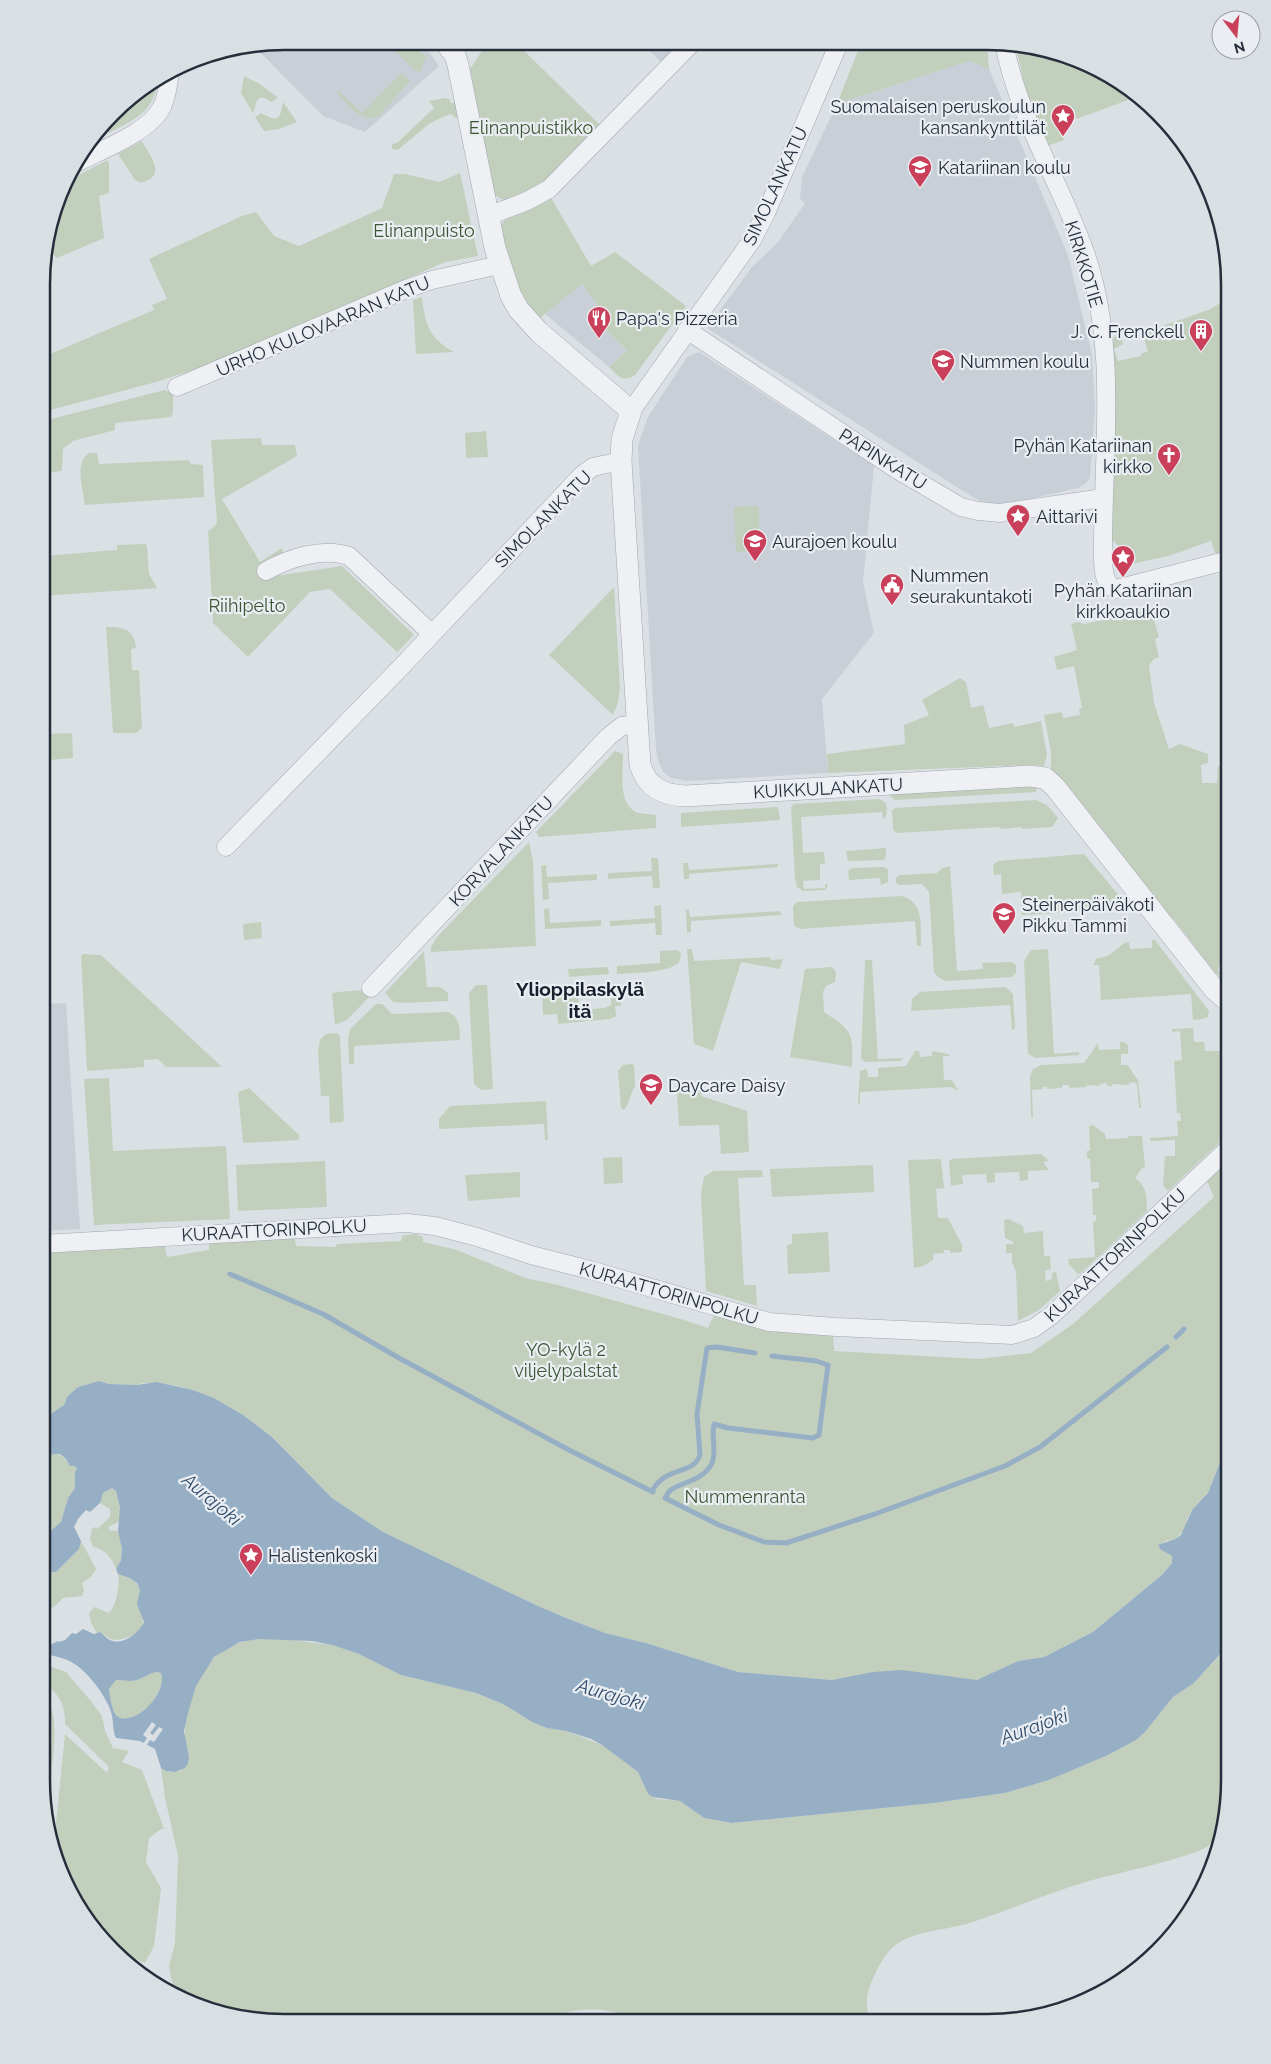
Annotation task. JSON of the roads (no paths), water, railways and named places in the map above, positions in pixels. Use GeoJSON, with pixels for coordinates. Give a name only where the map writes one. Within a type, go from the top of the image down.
{"type":"FeatureCollection","features":[{"type":"Feature","properties":{"kind":"street"},"geometry":{"type":"LineString","coordinates":[[452,50],[462,80],[499,265],[511,296],[528,321],[631,411]]}},
{"type":"Feature","properties":{"kind":"street"},"geometry":{"type":"LineString","coordinates":[[488,216],[527,201],[549,188],[686,50]]}},
{"type":"Feature","properties":{"kind":"street","name":"SIMOLANKATU"},"geometry":{"type":"LineString","coordinates":[[226,847],[432,634],[582,475],[593,467],[621,461],[622,439],[631,411],[752,240],[764,219],[836,50]]}},
{"type":"Feature","properties":{"kind":"street","name":"KIRKKOTIE"},"geometry":{"type":"LineString","coordinates":[[1005,51],[1019,98],[1072,220],[1085,253],[1094,286],[1102,328],[1105,382],[1103,498]]}},
{"type":"Feature","properties":{"kind":"street"},"geometry":{"type":"LineString","coordinates":[[87,157],[139,130],[150,121],[163,106],[168,80]]}},
{"type":"Feature","properties":{"kind":"street","name":"URHO KULOVAARAN KATU"},"geometry":{"type":"LineString","coordinates":[[177,386],[406,289],[432,280],[499,265]]}},
{"type":"Feature","properties":{"kind":"street","name":"PAPINKATU"},"geometry":{"type":"LineString","coordinates":[[687,330],[881,459],[961,506],[978,511],[1000,513],[1103,498]]}},
{"type":"Feature","properties":{"kind":"street","name":"KUIKKULANKATU"},"geometry":{"type":"LineString","coordinates":[[621,461],[640,765],[643,774],[651,786],[676,796],[1030,776],[1045,778],[1056,787],[1214,989],[1221,995]]}},
{"type":"Feature","properties":{"kind":"street"},"geometry":{"type":"LineString","coordinates":[[1103,498],[1103,566],[1107,582],[1111,588],[1116,589],[1221,562]]}},
{"type":"Feature","properties":{"kind":"street"},"geometry":{"type":"LineString","coordinates":[[266,571],[293,559],[317,554],[332,552],[349,556],[432,634]]}},
{"type":"Feature","properties":{"kind":"street","name":"KORVALANKATU"},"geometry":{"type":"LineString","coordinates":[[371,988],[608,737],[622,726],[637,724]]}},
{"type":"Feature","properties":{"kind":"street","name":"KURAATTORINPOLKU"},"geometry":{"type":"LineString","coordinates":[[50,1244],[407,1223],[423,1224],[477,1237],[530,1255],[590,1270],[769,1322],[845,1328],[1012,1335],[1034,1328],[1052,1315],[1221,1156]]}},
{"type":"Feature","properties":{"kind":"water","name":"Aurajoki"},"geometry":{"type":"Polygon","coordinates":[[[99,1381],[109,1384],[137,1385],[156,1382],[193,1390],[214,1398],[243,1415],[272,1437],[332,1498],[383,1532],[538,1606],[605,1633],[646,1643],[738,1672],[832,1680],[873,1672],[902,1670],[977,1680],[1018,1661],[1044,1657],[1093,1632],[1163,1574],[1172,1563],[1172,1556],[1160,1549],[1158,1545],[1181,1535],[1192,1510],[1208,1493],[1221,1461],[1221,1653],[1194,1683],[1173,1697],[1145,1732],[1136,1740],[1108,1755],[1049,1780],[1005,1793],[934,1803],[732,1823],[704,1818],[680,1801],[653,1797],[648,1794],[638,1772],[602,1745],[591,1739],[566,1731],[547,1728],[532,1722],[503,1704],[476,1693],[401,1675],[359,1654],[332,1645],[312,1641],[259,1639],[240,1642],[214,1657],[196,1686],[188,1713],[184,1731],[189,1757],[188,1763],[185,1768],[175,1772],[166,1771],[161,1768],[155,1749],[140,1741],[116,1738],[112,1715],[105,1698],[79,1667],[59,1657],[50,1656],[50,1644],[65,1640],[72,1633],[76,1634],[83,1629],[94,1634],[100,1632],[109,1639],[120,1641],[134,1634],[144,1622],[137,1604],[140,1590],[137,1583],[130,1578],[118,1574],[116,1569],[121,1560],[122,1549],[118,1531],[120,1508],[116,1491],[112,1488],[103,1493],[100,1503],[90,1512],[86,1510],[78,1519],[74,1527],[81,1541],[79,1549],[56,1572],[50,1570],[50,1532],[61,1522],[68,1498],[75,1488],[75,1472],[77,1469],[75,1466],[70,1466],[61,1455],[50,1455],[50,1415],[64,1405],[67,1397],[78,1387],[99,1381]],[[157,1672],[134,1681],[116,1680],[109,1689],[114,1712],[120,1718],[136,1715],[153,1701],[159,1692],[162,1682],[161,1673],[157,1672]]]}},
{"type":"Feature","properties":{"kind":"waterway"},"geometry":{"type":"LineString","coordinates":[[230,1274],[323,1314],[399,1358],[569,1450],[653,1492]]}},
{"type":"Feature","properties":{"kind":"waterway"},"geometry":{"type":"LineString","coordinates":[[1176,1337],[1184,1329]]}},
{"type":"Feature","properties":{"kind":"waterway"},"geometry":{"type":"LineString","coordinates":[[652,1491],[664,1477],[692,1466],[697,1462],[700,1455],[697,1414],[707,1348],[717,1347],[755,1353]]}},
{"type":"Feature","properties":{"kind":"waterway"},"geometry":{"type":"LineString","coordinates":[[665,1498],[719,1525],[764,1542],[786,1543],[875,1514],[1005,1466],[1040,1447],[1167,1347]]}},
{"type":"Feature","properties":{"kind":"waterway"},"geometry":{"type":"LineString","coordinates":[[666,1498],[673,1489],[701,1476],[712,1463],[714,1454],[714,1424],[728,1428],[813,1438],[819,1435],[828,1365],[816,1361],[772,1356]]}},
{"type":"Feature","properties":{"kind":"place","name":"Suomalaisen peruskoulun kansankynttilät"},"geometry":{"type":"Point","coordinates":[1063,137]}},
{"type":"Feature","properties":{"kind":"place","name":"Katariinan koulu"},"geometry":{"type":"Point","coordinates":[920,188]}},
{"type":"Feature","properties":{"kind":"place","name":"Papa's Pizzeria"},"geometry":{"type":"Point","coordinates":[599,339]}},
{"type":"Feature","properties":{"kind":"place","name":"J. C. Frenckell"},"geometry":{"type":"Point","coordinates":[1201,352]}},
{"type":"Feature","properties":{"kind":"place","name":"Nummen koulu"},"geometry":{"type":"Point","coordinates":[943,382]}},
{"type":"Feature","properties":{"kind":"place","name":"Pyhän Katariinan kirkko"},"geometry":{"type":"Point","coordinates":[1169,476]}},
{"type":"Feature","properties":{"kind":"place","name":"Aittarivi"},"geometry":{"type":"Point","coordinates":[1018,537]}},
{"type":"Feature","properties":{"kind":"place","name":"Aurajoen koulu"},"geometry":{"type":"Point","coordinates":[755,562]}},
{"type":"Feature","properties":{"kind":"place","name":"Pyhän Katariinan kirkkoaukio"},"geometry":{"type":"Point","coordinates":[1123,578]}},
{"type":"Feature","properties":{"kind":"place","name":"Nummen seurakuntakoti"},"geometry":{"type":"Point","coordinates":[892,606]}},
{"type":"Feature","properties":{"kind":"place","name":"Steinerpäiväkoti Pikku Tammi"},"geometry":{"type":"Point","coordinates":[1004,935]}},
{"type":"Feature","properties":{"kind":"place","name":"Daycare Daisy"},"geometry":{"type":"Point","coordinates":[651,1106]}},
{"type":"Feature","properties":{"kind":"place","name":"Halistenkoski"},"geometry":{"type":"Point","coordinates":[251,1576]}},
{"type":"Feature","properties":{"kind":"district","name":"Ylioppilaskylä itä"},"geometry":{"type":"Point","coordinates":[580,1000]}},
{"type":"Feature","properties":{"kind":"park label","name":"Elinanpuistikko"},"geometry":{"type":"Point","coordinates":[531,127]}},
{"type":"Feature","properties":{"kind":"park label","name":"Elinanpuisto"},"geometry":{"type":"Point","coordinates":[424,230]}},
{"type":"Feature","properties":{"kind":"park label","name":"Riihipelto"},"geometry":{"type":"Point","coordinates":[247,605]}},
{"type":"Feature","properties":{"kind":"park label","name":"YO-kylä 2 viljelypalstat"},"geometry":{"type":"Point","coordinates":[566,1359]}},
{"type":"Feature","properties":{"kind":"park label","name":"Nummenranta"},"geometry":{"type":"Point","coordinates":[745,1496]}}]}
